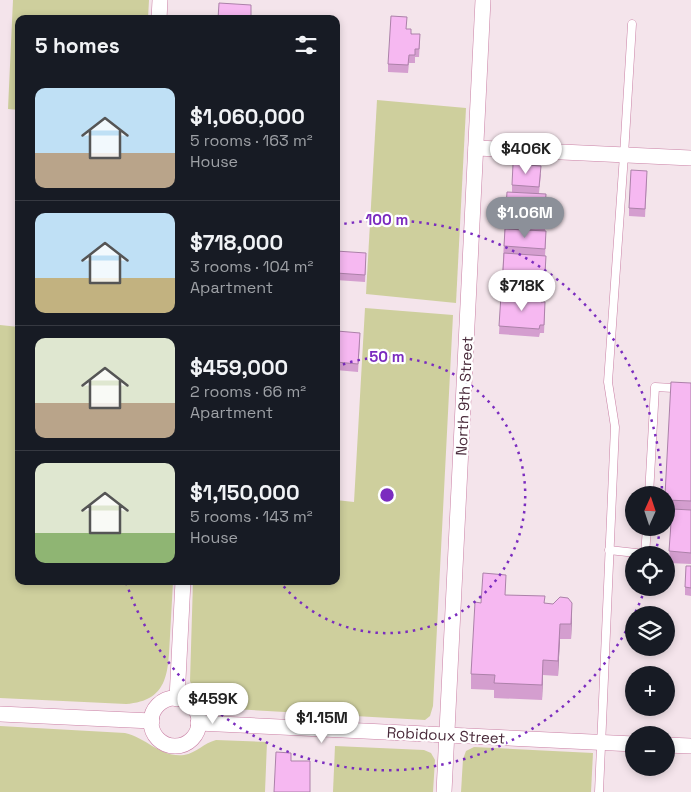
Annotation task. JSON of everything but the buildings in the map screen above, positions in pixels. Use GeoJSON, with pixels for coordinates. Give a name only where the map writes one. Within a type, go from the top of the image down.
{"type":"FeatureCollection","features":[{"type":"Feature","properties":{"kind":"street"},"geometry":{"type":"LineString","coordinates":[[159,15],[160,0]]}},
{"type":"Feature","properties":{"kind":"street","name":"North 9th Street"},"geometry":{"type":"LineString","coordinates":[[444,792],[483,0]]}},
{"type":"Feature","properties":{"kind":"street"},"geometry":{"type":"LineString","coordinates":[[476,148],[691,158]]}},
{"type":"Feature","properties":{"kind":"street"},"geometry":{"type":"LineString","coordinates":[[177,698],[183,585]]}},
{"type":"Feature","properties":{"kind":"street"},"geometry":{"type":"LineString","coordinates":[[177,698],[184,700],[194,708],[197,713],[198,723],[193,738],[177,745],[163,742],[157,738],[154,734],[152,721],[153,713],[159,704],[177,698]]}},
{"type":"Feature","properties":{"kind":"street"},"geometry":{"type":"LineString","coordinates":[[0,714],[152,721]]}},
{"type":"Feature","properties":{"kind":"street","name":"Robidoux Street"},"geometry":{"type":"LineString","coordinates":[[198,723],[625,743]]}},
{"type":"Feature","properties":{"kind":"street"},"geometry":{"type":"LineString","coordinates":[[675,745],[691,746]]}},
{"type":"Feature","properties":{"kind":"lane"},"geometry":{"type":"LineString","coordinates":[[598,792],[614,428],[608,382],[632,24]]}},
{"type":"Feature","properties":{"kind":"lane"},"geometry":{"type":"LineString","coordinates":[[649,486],[655,387],[691,389]]}},
{"type":"Feature","properties":{"kind":"lane"},"geometry":{"type":"LineString","coordinates":[[609,550],[645,554],[646,536]]}},
{"type":"Feature","properties":{"kind":"green space"},"geometry":{"type":"Polygon","coordinates":[[[13,0],[149,0],[148,15],[15,15],[15,110],[8,109],[13,0]]]}},
{"type":"Feature","properties":{"kind":"green space"},"geometry":{"type":"Polygon","coordinates":[[[377,100],[466,108],[456,303],[366,294],[377,100]]]}},
{"type":"Feature","properties":{"kind":"green space"},"geometry":{"type":"Polygon","coordinates":[[[365,308],[453,315],[433,706],[430,716],[425,720],[233,709],[213,704],[202,698],[193,688],[190,681],[193,585],[340,585],[340,500],[354,502],[365,308]]]}},
{"type":"Feature","properties":{"kind":"green space"},"geometry":{"type":"Polygon","coordinates":[[[0,325],[15,327],[15,585],[173,585],[167,672],[159,690],[151,697],[140,702],[126,704],[0,698],[0,325]]]}},
{"type":"Feature","properties":{"kind":"green space"},"geometry":{"type":"Polygon","coordinates":[[[0,726],[125,733],[161,751],[176,755],[188,754],[216,740],[267,742],[265,792],[0,792],[0,726]]]}},
{"type":"Feature","properties":{"kind":"green space"},"geometry":{"type":"Polygon","coordinates":[[[335,746],[424,750],[431,753],[435,760],[433,792],[333,792],[335,746]]]}},
{"type":"Feature","properties":{"kind":"green space"},"geometry":{"type":"Polygon","coordinates":[[[474,747],[593,753],[591,792],[461,792],[463,759],[466,751],[474,747]]]}}]}
